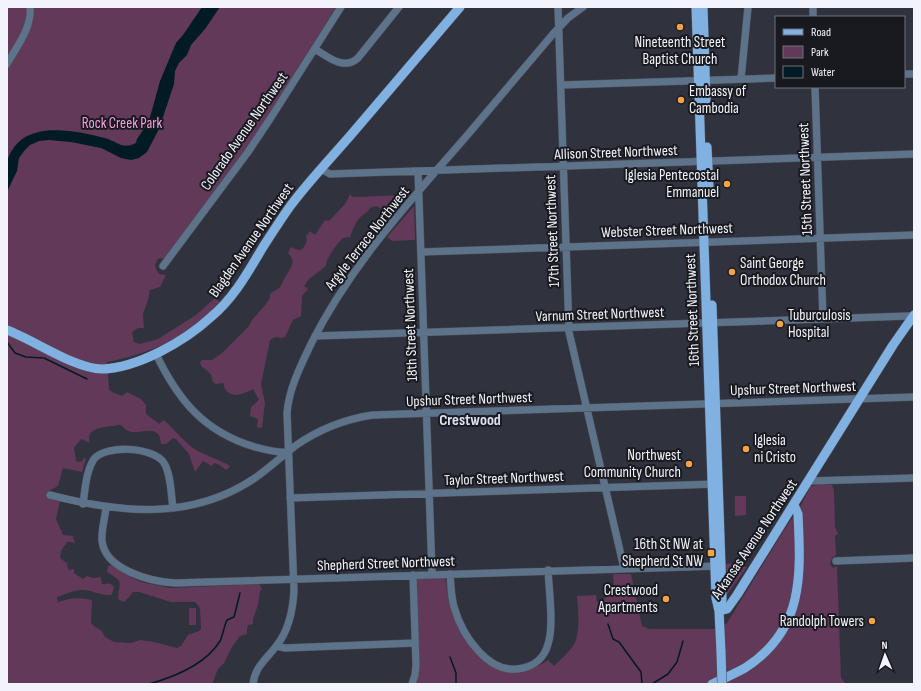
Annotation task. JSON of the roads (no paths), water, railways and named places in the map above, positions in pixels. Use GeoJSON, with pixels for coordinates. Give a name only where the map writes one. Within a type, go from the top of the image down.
{"type":"FeatureCollection","features":[{"type":"Feature","properties":{"kind":"main road","name":"Blagden Avenue Northwest"},"geometry":{"type":"LineString","coordinates":[[7,330],[78,364],[93,368],[111,368],[156,354],[185,338],[226,302],[243,280],[270,236],[292,205],[460,7]]}},
{"type":"Feature","properties":{"kind":"main road","name":"16th Street Northwest"},"geometry":{"type":"LineString","coordinates":[[696,7],[702,81],[718,566],[722,598],[719,611],[722,684]]}},
{"type":"Feature","properties":{"kind":"main road","name":"16th Street Northwest"},"geometry":{"type":"LineString","coordinates":[[702,81],[703,7]]}},
{"type":"Feature","properties":{"kind":"main road","name":"Arkansas Avenue Northwest"},"geometry":{"type":"LineString","coordinates":[[719,611],[726,610],[731,604],[913,316],[914,308]]}},
{"type":"Feature","properties":{"kind":"main road"},"geometry":{"type":"LineString","coordinates":[[712,684],[736,673],[759,658],[772,644],[786,622],[795,601],[799,582],[797,512],[794,505]]}},
{"type":"Feature","properties":{"kind":"main road"},"geometry":{"type":"LineString","coordinates":[[782,524],[792,524],[798,528]]}},
{"type":"Feature","properties":{"kind":"street"},"geometry":{"type":"LineString","coordinates":[[7,64],[26,30],[30,18],[30,7]]}},
{"type":"Feature","properties":{"kind":"street","name":"Colorado Avenue Northwest"},"geometry":{"type":"LineString","coordinates":[[163,266],[248,152],[341,7]]}},
{"type":"Feature","properties":{"kind":"street"},"geometry":{"type":"LineString","coordinates":[[315,49],[336,62],[353,62],[358,58],[399,7]]}},
{"type":"Feature","properties":{"kind":"street","name":"17th Street Northwest"},"geometry":{"type":"LineString","coordinates":[[558,7],[569,328],[624,568]]}},
{"type":"Feature","properties":{"kind":"street","name":"Argyle Terrace Northwest"},"geometry":{"type":"LineString","coordinates":[[253,684],[258,667],[276,646],[284,632],[291,614],[294,595],[288,413],[290,395],[303,360],[331,307],[349,278],[384,232],[558,28],[568,18],[583,7]]}},
{"type":"Feature","properties":{"kind":"street"},"geometry":{"type":"LineString","coordinates":[[741,80],[748,7]]}},
{"type":"Feature","properties":{"kind":"street"},"geometry":{"type":"LineString","coordinates":[[561,86],[775,78]]}},
{"type":"Feature","properties":{"kind":"street","name":"15th Street Northwest"},"geometry":{"type":"LineString","coordinates":[[815,88],[823,319]]}},
{"type":"Feature","properties":{"kind":"street","name":"Allison Street Northwest"},"geometry":{"type":"LineString","coordinates":[[321,169],[330,174],[914,154]]}},
{"type":"Feature","properties":{"kind":"street","name":"18th Street Northwest"},"geometry":{"type":"LineString","coordinates":[[418,171],[428,494],[432,574]]}},
{"type":"Feature","properties":{"kind":"street","name":"Webster Street Northwest"},"geometry":{"type":"LineString","coordinates":[[420,252],[914,235]]}},
{"type":"Feature","properties":{"kind":"street","name":"Varnum Street Northwest"},"geometry":{"type":"LineString","coordinates":[[315,336],[913,316]]}},
{"type":"Feature","properties":{"kind":"street"},"geometry":{"type":"LineString","coordinates":[[156,354],[176,392],[206,423],[226,435],[244,443],[279,452],[289,452]]}},
{"type":"Feature","properties":{"kind":"street","name":"Upshur Street Northwest"},"geometry":{"type":"LineString","coordinates":[[50,496],[106,508],[144,510],[173,508],[204,501],[229,492],[254,479],[302,442],[322,431],[350,420],[373,416],[914,397]]}},
{"type":"Feature","properties":{"kind":"street"},"geometry":{"type":"LineString","coordinates":[[83,504],[89,470],[95,458],[99,454],[107,451],[128,450],[149,452],[163,461],[168,471],[173,508]]}},
{"type":"Feature","properties":{"kind":"street"},"geometry":{"type":"LineString","coordinates":[[809,481],[914,478]]}},
{"type":"Feature","properties":{"kind":"street","name":"Taylor Street Northwest"},"geometry":{"type":"LineString","coordinates":[[290,498],[715,484]]}},
{"type":"Feature","properties":{"kind":"street","name":"Shepherd Street Northwest"},"geometry":{"type":"LineString","coordinates":[[106,508],[102,536],[104,549],[115,562],[140,576],[172,583],[548,570],[718,566]]}},
{"type":"Feature","properties":{"kind":"street"},"geometry":{"type":"LineString","coordinates":[[836,561],[914,558]]}},
{"type":"Feature","properties":{"kind":"street"},"geometry":{"type":"LineString","coordinates":[[450,574],[454,606],[461,624],[471,642],[480,653],[491,662],[504,669],[514,670],[526,668],[535,663],[542,656],[549,643],[548,570]]}},
{"type":"Feature","properties":{"kind":"street"},"geometry":{"type":"LineString","coordinates":[[412,684],[416,671],[413,575]]}},
{"type":"Feature","properties":{"kind":"street"},"geometry":{"type":"LineString","coordinates":[[276,646],[285,648],[415,644]]}},
{"type":"Feature","properties":{"kind":"water"},"geometry":{"type":"Polygon","coordinates":[[[202,7],[220,7],[205,29],[191,45],[187,55],[179,63],[175,71],[174,84],[159,129],[147,152],[139,158],[131,160],[121,158],[101,148],[71,142],[49,140],[39,141],[30,145],[19,158],[17,171],[7,192],[7,162],[14,148],[23,139],[35,133],[48,130],[63,130],[105,138],[123,146],[136,143],[149,121],[160,81],[176,43],[202,7]]]}},
{"type":"Feature","properties":{"kind":"waterway"},"geometry":{"type":"LineString","coordinates":[[7,342],[15,353],[26,357],[44,358],[87,379]]}},
{"type":"Feature","properties":{"kind":"waterway"},"geometry":{"type":"LineString","coordinates":[[149,684],[169,678],[198,663],[207,656],[220,641],[227,620],[234,617],[240,593]]}},
{"type":"Feature","properties":{"kind":"waterway"},"geometry":{"type":"LineString","coordinates":[[608,624],[613,639],[619,642],[641,672],[642,684]]}},
{"type":"Feature","properties":{"kind":"waterway"},"geometry":{"type":"LineString","coordinates":[[652,684],[668,674],[677,662],[683,641]]}},
{"type":"Feature","properties":{"kind":"waterway"},"geometry":{"type":"LineString","coordinates":[[450,657],[456,673],[456,684]]}},
{"type":"Feature","properties":{"kind":"place","name":"Nineteenth Street Baptist Church"},"geometry":{"type":"Point","coordinates":[680,27]}},
{"type":"Feature","properties":{"kind":"place","name":"Embassy of Cambodia"},"geometry":{"type":"Point","coordinates":[681,100]}},
{"type":"Feature","properties":{"kind":"place","name":"Iglesia Pentecostal Emmanuel"},"geometry":{"type":"Point","coordinates":[727,184]}},
{"type":"Feature","properties":{"kind":"place","name":"Saint George Orthodox Church"},"geometry":{"type":"Point","coordinates":[732,272]}},
{"type":"Feature","properties":{"kind":"place","name":"Tuburculosis Hospital"},"geometry":{"type":"Point","coordinates":[780,324]}},
{"type":"Feature","properties":{"kind":"place","name":"Iglesia ni Cristo"},"geometry":{"type":"Point","coordinates":[746,449]}},
{"type":"Feature","properties":{"kind":"place","name":"Northwest Community Church"},"geometry":{"type":"Point","coordinates":[689,464]}},
{"type":"Feature","properties":{"kind":"place","name":"16th St NW at Shepherd St NW"},"geometry":{"type":"Point","coordinates":[711,553]}},
{"type":"Feature","properties":{"kind":"place","name":"Crestwood Apartments"},"geometry":{"type":"Point","coordinates":[666,599]}},
{"type":"Feature","properties":{"kind":"place","name":"Randolph Towers"},"geometry":{"type":"Point","coordinates":[872,621]}},
{"type":"Feature","properties":{"kind":"district","name":"Crestwood"},"geometry":{"type":"Point","coordinates":[470,419]}},
{"type":"Feature","properties":{"kind":"park label","name":"Rock Creek Park"},"geometry":{"type":"Point","coordinates":[122,123]}}]}
